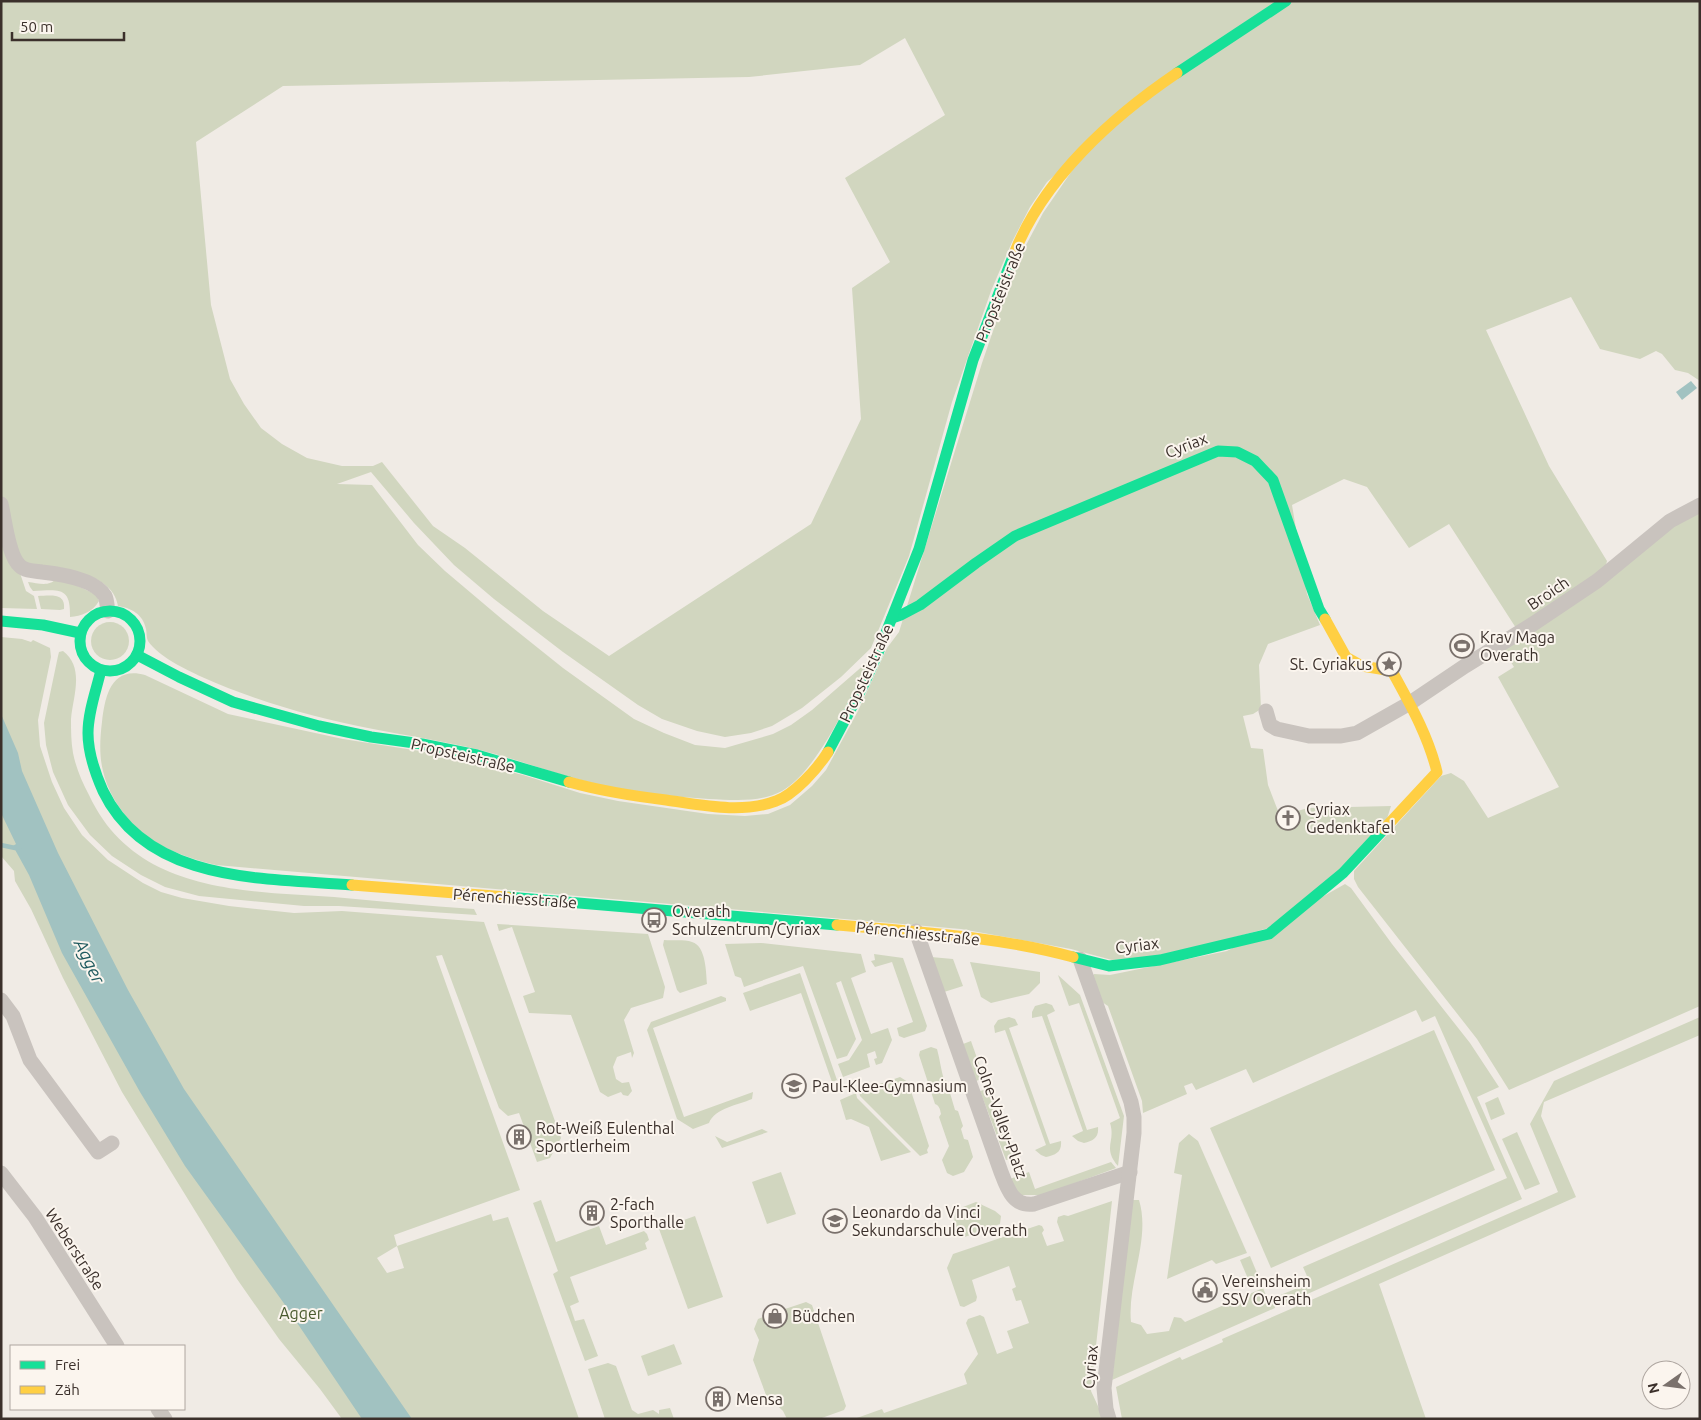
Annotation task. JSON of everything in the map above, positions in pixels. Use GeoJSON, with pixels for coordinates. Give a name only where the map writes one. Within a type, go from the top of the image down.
{"type":"FeatureCollection","features":[{"type":"Feature","properties":{"kind":"street","name":"Propsteistraße"},"geometry":{"type":"LineString","coordinates":[[137,655],[233,702],[319,726],[371,737],[422,744],[477,756],[583,786],[616,793],[724,808],[757,806],[777,801],[797,789],[826,756],[864,686],[919,549],[973,360],[1014,254],[1035,211],[1050,188],[1093,141],[1148,92],[1286,1]]}},
{"type":"Feature","properties":{"kind":"street","name":"Cyriax"},"geometry":{"type":"LineString","coordinates":[[892,618],[900,616],[932,597],[988,553],[1015,536],[1218,451],[1237,452],[1255,461],[1273,480],[1319,609],[1346,657],[1362,666],[1392,671],[1410,703],[1433,752],[1437,772],[1343,873],[1268,934],[1160,960],[1109,966],[1080,958]]}},
{"type":"Feature","properties":{"kind":"street"},"geometry":{"type":"LineString","coordinates":[[1,504],[12,551],[15,560],[21,567],[32,571],[55,573],[85,580],[105,596],[108,611]]}},
{"type":"Feature","properties":{"kind":"street","name":"Broich"},"geometry":{"type":"LineString","coordinates":[[1410,703],[1597,581],[1670,521],[1700,505]]}},
{"type":"Feature","properties":{"kind":"street"},"geometry":{"type":"LineString","coordinates":[[100,611],[108,611],[124,614],[132,619],[138,627],[140,635],[137,655],[122,669],[110,671],[101,670],[84,658],[81,650],[80,633],[88,620],[94,615],[100,611]]}},
{"type":"Feature","properties":{"kind":"street"},"geometry":{"type":"LineString","coordinates":[[1,621],[22,621],[80,633]]}},
{"type":"Feature","properties":{"kind":"street","name":"Pérenchiesstraße"},"geometry":{"type":"LineString","coordinates":[[101,670],[88,730],[95,772],[107,801],[122,822],[147,845],[168,858],[200,869],[243,876],[916,931],[1040,948],[1080,958]]}},
{"type":"Feature","properties":{"kind":"street"},"geometry":{"type":"LineString","coordinates":[[1266,711],[1270,724],[1277,729],[1309,736],[1341,736],[1357,733],[1410,703]]}},
{"type":"Feature","properties":{"kind":"street","name":"Colne-Valley-Platz"},"geometry":{"type":"LineString","coordinates":[[916,931],[1004,1181],[1013,1198],[1027,1205],[1034,1204],[1130,1172]]}},
{"type":"Feature","properties":{"kind":"street","name":"Cyriax"},"geometry":{"type":"LineString","coordinates":[[1080,958],[1131,1102],[1134,1117],[1130,1172],[1104,1388],[1109,1419]]}},
{"type":"Feature","properties":{"kind":"street"},"geometry":{"type":"LineString","coordinates":[[1,1000],[13,1016],[30,1060],[98,1152],[112,1143]]}},
{"type":"Feature","properties":{"kind":"street","name":"Weberstraße"},"geometry":{"type":"LineString","coordinates":[[1,1173],[35,1217],[116,1345]]}},
{"type":"Feature","properties":{"kind":"green space"},"geometry":{"type":"Polygon","coordinates":[[[1,1],[1700,1],[1700,381],[1688,373],[1675,370],[1662,354],[1656,351],[1640,359],[1600,349],[1571,297],[1486,330],[1549,466],[1607,561],[1605,568],[1596,577],[1516,628],[1449,524],[1409,548],[1367,487],[1344,479],[1292,505],[1307,594],[1320,625],[1268,644],[1259,665],[1261,709],[1253,714],[1243,716],[1251,748],[1263,749],[1268,785],[1280,816],[1308,808],[1391,806],[1386,822],[1342,869],[1269,928],[1159,957],[1112,960],[1071,949],[961,929],[216,865],[171,850],[150,839],[127,818],[118,805],[107,785],[103,771],[100,753],[105,702],[112,685],[117,679],[134,673],[145,675],[228,714],[343,739],[420,751],[462,760],[523,775],[580,793],[618,801],[708,814],[745,816],[768,814],[790,805],[812,786],[826,770],[858,711],[887,648],[899,632],[982,363],[1004,299],[1025,247],[1043,213],[1091,143],[1047,182],[1030,207],[1012,242],[991,291],[952,402],[909,556],[871,648],[841,677],[802,708],[772,726],[751,733],[725,737],[697,731],[662,719],[638,705],[563,652],[494,599],[454,565],[414,523],[371,472],[337,484],[372,485],[418,545],[445,571],[503,620],[563,668],[634,719],[695,745],[725,748],[773,734],[791,725],[812,710],[865,664],[867,666],[851,697],[819,752],[795,781],[774,795],[746,800],[695,798],[614,788],[480,750],[351,725],[265,701],[222,686],[165,657],[148,641],[142,619],[136,613],[118,606],[113,593],[103,583],[74,571],[40,565],[12,564],[20,573],[26,591],[34,596],[37,609],[1,608],[1,1]],[[905,38],[860,65],[749,77],[283,86],[196,142],[211,305],[230,379],[244,404],[261,428],[282,444],[307,458],[342,466],[373,466],[382,462],[433,526],[465,548],[543,611],[609,656],[811,524],[861,419],[852,288],[890,262],[845,178],[945,115],[905,38]]]}},
{"type":"Feature","properties":{"kind":"green space"},"geometry":{"type":"Polygon","coordinates":[[[1700,510],[1700,1006],[1509,1090],[1477,1039],[1358,887],[1354,879],[1354,871],[1441,776],[1451,773],[1464,781],[1488,818],[1559,787],[1498,677],[1514,667],[1502,648],[1676,524],[1700,510]]]}},
{"type":"Feature","properties":{"kind":"green space"},"geometry":{"type":"Polygon","coordinates":[[[56,579],[65,580],[97,595],[99,601],[86,613],[70,617],[70,607],[66,595],[62,592],[50,590],[33,591],[28,582],[47,584],[56,579]]]}},
{"type":"Feature","properties":{"kind":"green space"},"geometry":{"type":"Polygon","coordinates":[[[38,596],[60,597],[64,604],[64,609],[41,609],[38,596]]]}},
{"type":"Feature","properties":{"kind":"green space"},"geometry":{"type":"Polygon","coordinates":[[[110,622],[123,628],[129,641],[123,654],[110,660],[97,654],[91,641],[97,628],[110,622]]]}},
{"type":"Feature","properties":{"kind":"green space"},"geometry":{"type":"Polygon","coordinates":[[[1,637],[31,642],[33,640],[50,648],[51,657],[38,720],[40,746],[52,782],[64,808],[82,835],[108,860],[143,883],[161,892],[182,898],[229,906],[294,913],[342,911],[484,922],[561,1138],[550,1158],[537,1162],[519,1113],[508,1116],[499,1108],[442,955],[436,956],[520,1190],[394,1235],[397,1246],[491,1214],[493,1221],[508,1217],[579,1419],[342,1419],[279,1339],[237,1279],[122,1092],[63,978],[31,909],[15,881],[14,871],[1,856],[1,637]],[[397,1246],[377,1258],[387,1273],[404,1268],[397,1246]]]}},
{"type":"Feature","properties":{"kind":"green space"},"geometry":{"type":"Polygon","coordinates":[[[63,651],[70,658],[76,674],[71,732],[73,753],[78,769],[89,795],[109,827],[133,851],[162,868],[194,880],[227,888],[474,909],[477,915],[339,906],[304,906],[199,896],[165,887],[141,875],[112,856],[90,835],[68,805],[53,772],[46,745],[44,723],[59,652],[63,651]]]}},
{"type":"Feature","properties":{"kind":"green space"},"geometry":{"type":"Polygon","coordinates":[[[1345,884],[1351,888],[1392,944],[1470,1043],[1499,1087],[1477,1097],[1522,1199],[1278,1307],[1277,1303],[1274,1304],[1275,1308],[1112,1380],[1132,1200],[1139,1200],[1142,1230],[1132,1292],[1131,1322],[1141,1325],[1147,1334],[1169,1331],[1174,1317],[1181,1318],[1185,1322],[1263,1288],[1268,1300],[1310,1283],[1303,1267],[1507,1178],[1435,1016],[1422,1022],[1416,1010],[1253,1083],[1246,1069],[1196,1090],[1192,1083],[1184,1086],[1187,1094],[1143,1113],[1142,1101],[1108,1006],[1102,1002],[1092,977],[1094,974],[1110,975],[1227,951],[1345,884]]]}},
{"type":"Feature","properties":{"kind":"green space"},"geometry":{"type":"Polygon","coordinates":[[[497,924],[648,934],[665,987],[663,998],[631,1008],[624,1020],[634,1053],[632,1058],[631,1052],[617,1057],[613,1067],[616,1079],[622,1083],[629,1082],[632,1091],[628,1096],[623,1095],[621,1092],[608,1097],[600,1092],[571,1015],[529,1013],[523,996],[535,992],[512,927],[499,931],[497,924]]]}},
{"type":"Feature","properties":{"kind":"green space"},"geometry":{"type":"Polygon","coordinates":[[[664,940],[685,941],[697,944],[703,954],[706,966],[707,984],[680,993],[677,990],[663,945],[664,940]]]}},
{"type":"Feature","properties":{"kind":"green space"},"geometry":{"type":"Polygon","coordinates":[[[761,943],[861,954],[866,972],[851,978],[871,1034],[888,1028],[892,1040],[882,1063],[876,1065],[874,1059],[877,1058],[875,1051],[867,1054],[870,1067],[843,1077],[838,1064],[849,1060],[862,1040],[841,981],[836,983],[856,1039],[847,1056],[837,1059],[803,966],[744,987],[741,978],[735,976],[725,944],[761,943]]]}},
{"type":"Feature","properties":{"kind":"green space"},"geometry":{"type":"Polygon","coordinates":[[[874,954],[903,958],[927,1026],[925,1031],[904,1038],[899,1036],[897,1028],[913,1022],[892,962],[875,967],[871,961],[875,960],[874,954]]]}},
{"type":"Feature","properties":{"kind":"green space"},"geometry":{"type":"Polygon","coordinates":[[[931,957],[953,959],[963,986],[944,992],[931,957]]]}},
{"type":"Feature","properties":{"kind":"green space"},"geometry":{"type":"Polygon","coordinates":[[[970,962],[1040,972],[1040,983],[1029,994],[991,1003],[981,997],[970,962]]]}},
{"type":"Feature","properties":{"kind":"green space"},"geometry":{"type":"Polygon","coordinates":[[[800,973],[837,1080],[832,1082],[801,993],[750,1011],[743,993],[800,973]]]}},
{"type":"Feature","properties":{"kind":"green space"},"geometry":{"type":"Polygon","coordinates":[[[1058,975],[1080,995],[1124,1116],[1118,1166],[1113,1159],[1110,1149],[1112,1135],[1110,1123],[1120,1118],[1079,1003],[1069,1006],[1058,975]]]}},
{"type":"Feature","properties":{"kind":"green space"},"geometry":{"type":"Polygon","coordinates":[[[721,996],[726,998],[726,1001],[653,1028],[684,1117],[753,1092],[752,1099],[722,1110],[709,1123],[693,1129],[677,1119],[647,1030],[651,1022],[721,996]]]}},
{"type":"Feature","properties":{"kind":"green space"},"geometry":{"type":"Polygon","coordinates":[[[1046,1003],[1052,1005],[1055,1011],[1047,1015],[1087,1130],[1098,1127],[1093,1140],[1084,1143],[1072,1136],[1083,1131],[1042,1016],[1032,1018],[1035,1006],[1046,1003]]]}},
{"type":"Feature","properties":{"kind":"green space"},"geometry":{"type":"Polygon","coordinates":[[[1009,1017],[1015,1019],[1018,1025],[1009,1028],[1050,1144],[1061,1141],[1059,1150],[1050,1156],[1041,1155],[1035,1150],[1046,1145],[1005,1030],[995,1033],[994,1026],[998,1020],[1009,1017]]]}},
{"type":"Feature","properties":{"kind":"green space"},"geometry":{"type":"Polygon","coordinates":[[[1700,1017],[1700,1035],[1544,1102],[1541,1116],[1576,1197],[1379,1284],[1426,1419],[1122,1419],[1116,1387],[1180,1357],[1182,1360],[1223,1342],[1222,1339],[1558,1192],[1530,1124],[1554,1081],[1700,1017]]]}},
{"type":"Feature","properties":{"kind":"green space"},"geometry":{"type":"Polygon","coordinates":[[[1434,1030],[1495,1170],[1271,1268],[1210,1128],[1434,1030]]]}},
{"type":"Feature","properties":{"kind":"green space"},"geometry":{"type":"Polygon","coordinates":[[[971,1041],[984,1078],[976,1081],[963,1044],[971,1041]]]}},
{"type":"Feature","properties":{"kind":"green space"},"geometry":{"type":"Polygon","coordinates":[[[931,1047],[937,1049],[944,1080],[947,1081],[951,1091],[955,1110],[958,1111],[963,1126],[961,1129],[964,1139],[968,1140],[973,1157],[964,1172],[953,1176],[947,1173],[942,1160],[949,1146],[939,1117],[941,1114],[940,1110],[935,1104],[919,1055],[920,1051],[931,1047]]]}},
{"type":"Feature","properties":{"kind":"green space"},"geometry":{"type":"Polygon","coordinates":[[[900,1077],[908,1082],[929,1146],[928,1153],[920,1156],[860,1096],[859,1091],[900,1077]]]}},
{"type":"Feature","properties":{"kind":"green space"},"geometry":{"type":"Polygon","coordinates":[[[988,1089],[1013,1158],[1006,1160],[980,1091],[988,1089]]]}},
{"type":"Feature","properties":{"kind":"green space"},"geometry":{"type":"Polygon","coordinates":[[[856,1093],[857,1098],[911,1152],[881,1161],[869,1127],[851,1119],[846,1120],[840,1100],[856,1093]]]}},
{"type":"Feature","properties":{"kind":"green space"},"geometry":{"type":"Polygon","coordinates":[[[1498,1097],[1505,1114],[1491,1120],[1485,1103],[1498,1097]]]}},
{"type":"Feature","properties":{"kind":"green space"},"geometry":{"type":"Polygon","coordinates":[[[762,1129],[768,1132],[722,1148],[715,1136],[727,1142],[762,1129]]]}},
{"type":"Feature","properties":{"kind":"green space"},"geometry":{"type":"Polygon","coordinates":[[[1517,1132],[1540,1184],[1525,1190],[1502,1139],[1517,1132]]]}},
{"type":"Feature","properties":{"kind":"green space"},"geometry":{"type":"Polygon","coordinates":[[[1189,1134],[1198,1141],[1247,1253],[1216,1264],[1212,1260],[1167,1279],[1182,1175],[1174,1173],[1179,1143],[1189,1134]]]}},
{"type":"Feature","properties":{"kind":"green space"},"geometry":{"type":"Polygon","coordinates":[[[1111,1162],[1116,1168],[1043,1195],[1021,1195],[1014,1189],[1010,1179],[1029,1172],[1035,1189],[1111,1162]]]}},
{"type":"Feature","properties":{"kind":"green space"},"geometry":{"type":"Polygon","coordinates":[[[781,1172],[796,1214],[767,1224],[752,1182],[781,1172]]]}},
{"type":"Feature","properties":{"kind":"green space"},"geometry":{"type":"Polygon","coordinates":[[[541,1200],[556,1242],[599,1226],[606,1245],[644,1231],[649,1240],[645,1243],[647,1249],[570,1277],[579,1302],[570,1306],[575,1321],[584,1319],[598,1356],[585,1361],[553,1274],[558,1271],[533,1203],[541,1200]]]}},
{"type":"Feature","properties":{"kind":"green space"},"geometry":{"type":"Polygon","coordinates":[[[1112,1201],[1091,1391],[1104,1419],[854,1419],[882,1409],[884,1413],[967,1384],[964,1374],[978,1354],[966,1323],[968,1319],[980,1315],[984,1317],[997,1354],[1013,1348],[1007,1331],[1029,1323],[1021,1300],[1016,1301],[1012,1289],[1016,1287],[1009,1266],[972,1280],[977,1297],[976,1301],[964,1307],[960,1306],[947,1268],[953,1254],[1039,1225],[1044,1230],[1042,1233],[1047,1246],[1064,1241],[1057,1222],[1058,1217],[1068,1216],[1112,1201]]]}},
{"type":"Feature","properties":{"kind":"green space"},"geometry":{"type":"Polygon","coordinates":[[[976,1202],[1001,1216],[1000,1224],[962,1238],[956,1235],[954,1225],[955,1212],[976,1202]]]}},
{"type":"Feature","properties":{"kind":"green space"},"geometry":{"type":"Polygon","coordinates":[[[695,1216],[723,1297],[688,1309],[659,1229],[695,1216]]]}},
{"type":"Feature","properties":{"kind":"green space"},"geometry":{"type":"Polygon","coordinates":[[[1250,1256],[1262,1285],[1252,1288],[1240,1260],[1250,1256]]]}},
{"type":"Feature","properties":{"kind":"green space"},"geometry":{"type":"Polygon","coordinates":[[[806,1302],[812,1305],[846,1406],[844,1410],[819,1419],[787,1419],[783,1411],[766,1395],[753,1360],[759,1340],[754,1329],[758,1319],[763,1317],[766,1326],[785,1320],[782,1310],[806,1302]]]}},
{"type":"Feature","properties":{"kind":"green space"},"geometry":{"type":"Polygon","coordinates":[[[674,1344],[682,1364],[648,1376],[641,1356],[674,1344]]]}},
{"type":"Feature","properties":{"kind":"green space"},"geometry":{"type":"Polygon","coordinates":[[[608,1363],[616,1366],[632,1410],[638,1414],[653,1410],[659,1414],[659,1410],[670,1408],[674,1419],[605,1419],[588,1369],[608,1363]]]}},
{"type":"Feature","properties":{"kind":"water"},"geometry":{"type":"Polygon","coordinates":[[[1691,381],[1697,388],[1682,400],[1676,392],[1691,381]]]}},
{"type":"Feature","properties":{"kind":"water","name":"Agger"},"geometry":{"type":"Polygon","coordinates":[[[1,714],[18,753],[22,771],[58,853],[128,990],[184,1089],[412,1419],[362,1419],[283,1302],[185,1166],[140,1092],[62,953],[29,875],[13,846],[16,844],[1,813],[1,714]]]}},
{"type":"Feature","properties":{"kind":"waterway"},"geometry":{"type":"LineString","coordinates":[[1,845],[15,848],[20,847]]}},
{"type":"Feature","properties":{"kind":"traffic: fast"},"geometry":{"type":"LineString","coordinates":[[1177,73],[1286,1]]}},
{"type":"Feature","properties":{"kind":"traffic: fast"},"geometry":{"type":"LineString","coordinates":[[828,752],[878,653],[919,549],[973,360],[1014,254]]}},
{"type":"Feature","properties":{"kind":"traffic: fast"},"geometry":{"type":"LineString","coordinates":[[892,618],[920,605],[1015,536],[1218,451],[1237,452],[1255,461],[1273,480],[1319,609],[1325,619]]}},
{"type":"Feature","properties":{"kind":"traffic: fast"},"geometry":{"type":"LineString","coordinates":[[104,611],[116,611],[127,616],[135,624],[140,635],[140,641],[138,653],[127,666],[116,671],[104,671],[93,666],[85,658],[80,647],[80,635],[85,624],[93,616],[104,611]]}},
{"type":"Feature","properties":{"kind":"traffic: fast"},"geometry":{"type":"LineString","coordinates":[[1,621],[43,625],[80,633]]}},
{"type":"Feature","properties":{"kind":"traffic: fast"},"geometry":{"type":"LineString","coordinates":[[137,655],[233,702],[319,726],[477,755],[569,782]]}},
{"type":"Feature","properties":{"kind":"traffic: fast"},"geometry":{"type":"LineString","coordinates":[[101,670],[88,725],[88,740],[92,763],[103,791],[123,821],[149,844],[179,860],[212,870],[247,877],[352,885]]}},
{"type":"Feature","properties":{"kind":"traffic: fast"},"geometry":{"type":"LineString","coordinates":[[1073,957],[1109,966],[1160,960],[1269,934],[1343,873],[1384,829]]}},
{"type":"Feature","properties":{"kind":"traffic: fast"},"geometry":{"type":"LineString","coordinates":[[507,897],[837,925]]}},
{"type":"Feature","properties":{"kind":"traffic: slow"},"geometry":{"type":"LineString","coordinates":[[1014,254],[1027,226],[1061,175],[1082,152],[1128,109],[1177,73]]}},
{"type":"Feature","properties":{"kind":"traffic: slow"},"geometry":{"type":"LineString","coordinates":[[1325,619],[1346,657],[1362,666],[1392,671],[1418,720],[1429,745],[1437,772],[1384,829]]}},
{"type":"Feature","properties":{"kind":"traffic: slow"},"geometry":{"type":"LineString","coordinates":[[569,782],[617,793],[693,804],[735,808],[749,807],[763,805],[783,798],[812,773],[828,752]]}},
{"type":"Feature","properties":{"kind":"traffic: slow"},"geometry":{"type":"LineString","coordinates":[[352,885],[507,897]]}},
{"type":"Feature","properties":{"kind":"traffic: slow"},"geometry":{"type":"LineString","coordinates":[[837,925],[985,939],[1073,957]]}},
{"type":"Feature","properties":{"kind":"place","name":"Krav Maga Overath"},"geometry":{"type":"Point","coordinates":[1462,646]}},
{"type":"Feature","properties":{"kind":"place","name":"St. Cyriakus"},"geometry":{"type":"Point","coordinates":[1389,664]}},
{"type":"Feature","properties":{"kind":"place","name":"Cyriax Gedenktafel"},"geometry":{"type":"Point","coordinates":[1288,818]}},
{"type":"Feature","properties":{"kind":"place","name":"Overath Schulzentrum/Cyriax"},"geometry":{"type":"Point","coordinates":[654,920]}},
{"type":"Feature","properties":{"kind":"place","name":"Paul-Klee-Gymnasium"},"geometry":{"type":"Point","coordinates":[794,1086]}},
{"type":"Feature","properties":{"kind":"place","name":"Rot-Weiß Eulenthal Sportlerheim"},"geometry":{"type":"Point","coordinates":[519,1137]}},
{"type":"Feature","properties":{"kind":"place","name":"2-fach Sporthalle"},"geometry":{"type":"Point","coordinates":[592,1213]}},
{"type":"Feature","properties":{"kind":"place","name":"Leonardo da Vinci Sekundarschule Overath"},"geometry":{"type":"Point","coordinates":[835,1221]}},
{"type":"Feature","properties":{"kind":"place","name":"Vereinsheim SSV Overath"},"geometry":{"type":"Point","coordinates":[1205,1290]}},
{"type":"Feature","properties":{"kind":"place","name":"Büdchen"},"geometry":{"type":"Point","coordinates":[775,1316]}},
{"type":"Feature","properties":{"kind":"place","name":"Mensa"},"geometry":{"type":"Point","coordinates":[718,1399]}}]}
